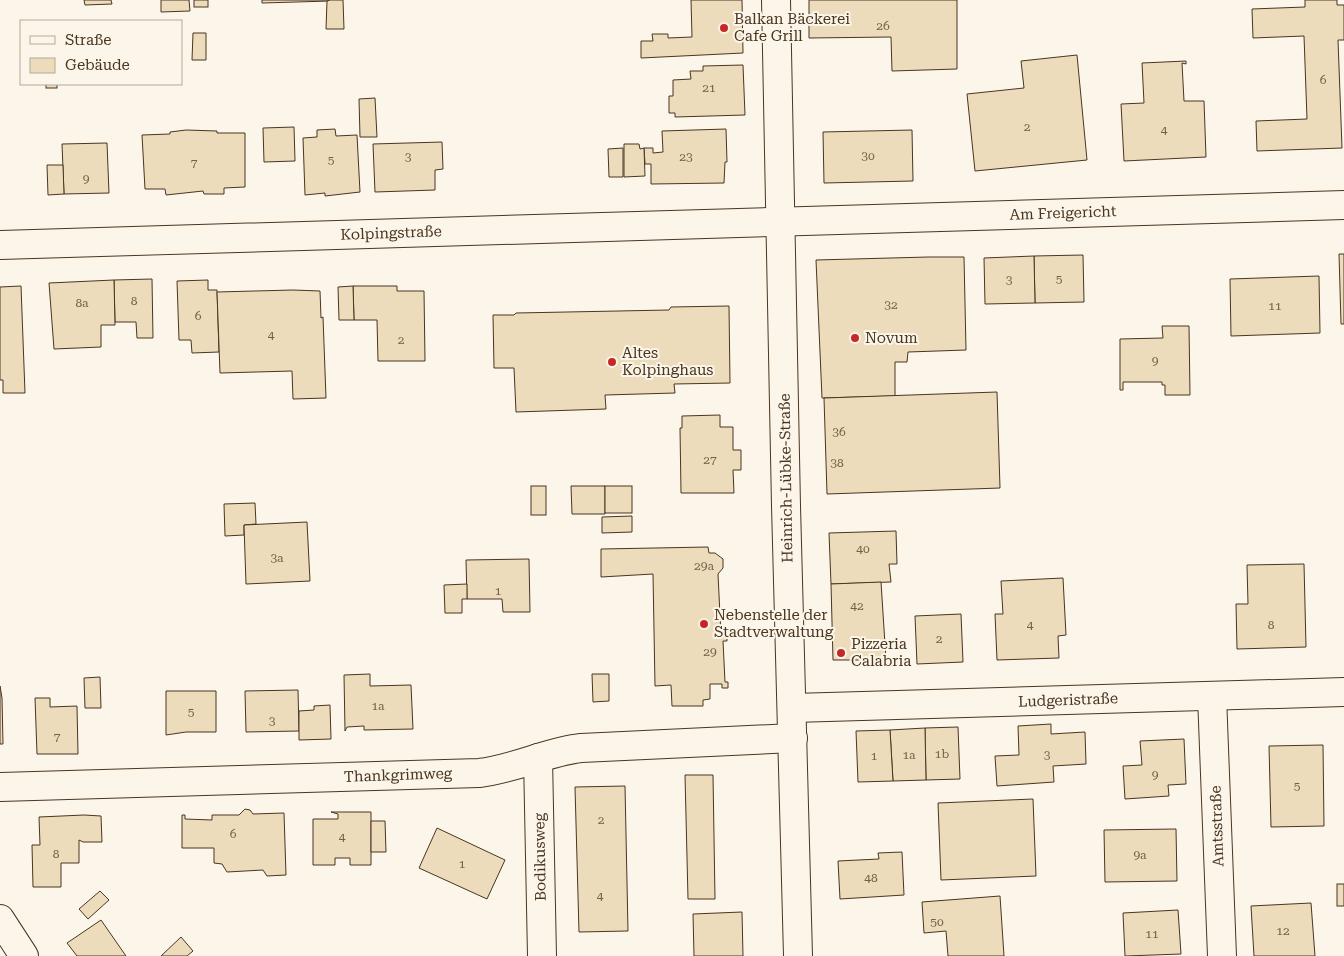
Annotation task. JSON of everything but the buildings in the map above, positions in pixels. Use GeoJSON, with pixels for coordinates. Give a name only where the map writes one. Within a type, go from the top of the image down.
{"type":"FeatureCollection","features":[{"type":"Feature","properties":{"kind":"street","name":"Heinrich-Lübke-Straße"},"geometry":{"type":"LineString","coordinates":[[776,0],[798,956]]}},
{"type":"Feature","properties":{"kind":"street","name":"Am Freigericht"},"geometry":{"type":"LineString","coordinates":[[781,222],[1344,205]]}},
{"type":"Feature","properties":{"kind":"street","name":"Kolpingstraße"},"geometry":{"type":"LineString","coordinates":[[0,245],[781,222]]}},
{"type":"Feature","properties":{"kind":"street","name":"Ludgeristraße"},"geometry":{"type":"LineString","coordinates":[[793,708],[1344,692]]}},
{"type":"Feature","properties":{"kind":"street","name":"Amtsstraße"},"geometry":{"type":"LineString","coordinates":[[1212,696],[1222,956]]}},
{"type":"Feature","properties":{"kind":"street","name":"Thankgrimweg"},"geometry":{"type":"LineString","coordinates":[[0,787],[479,773],[501,770],[538,758],[581,748],[793,738]]}},
{"type":"Feature","properties":{"kind":"street","name":"Bodikusweg"},"geometry":{"type":"LineString","coordinates":[[538,758],[542,956]]}},
{"type":"Feature","properties":{"kind":"street"},"geometry":{"type":"LineString","coordinates":[[0,918],[24,956]]}},
{"type":"Feature","properties":{"kind":"place","name":"Balkan Bäckerei Cafe Grill"},"geometry":{"type":"Point","coordinates":[724,28]}},
{"type":"Feature","properties":{"kind":"place","name":"Novum"},"geometry":{"type":"Point","coordinates":[855,338]}},
{"type":"Feature","properties":{"kind":"place","name":"Altes Kolpinghaus"},"geometry":{"type":"Point","coordinates":[612,362]}},
{"type":"Feature","properties":{"kind":"place","name":"Nebenstelle der Stadtverwaltung"},"geometry":{"type":"Point","coordinates":[704,624]}},
{"type":"Feature","properties":{"kind":"place","name":"Pizzeria Calabria"},"geometry":{"type":"Point","coordinates":[841,653]}}]}
